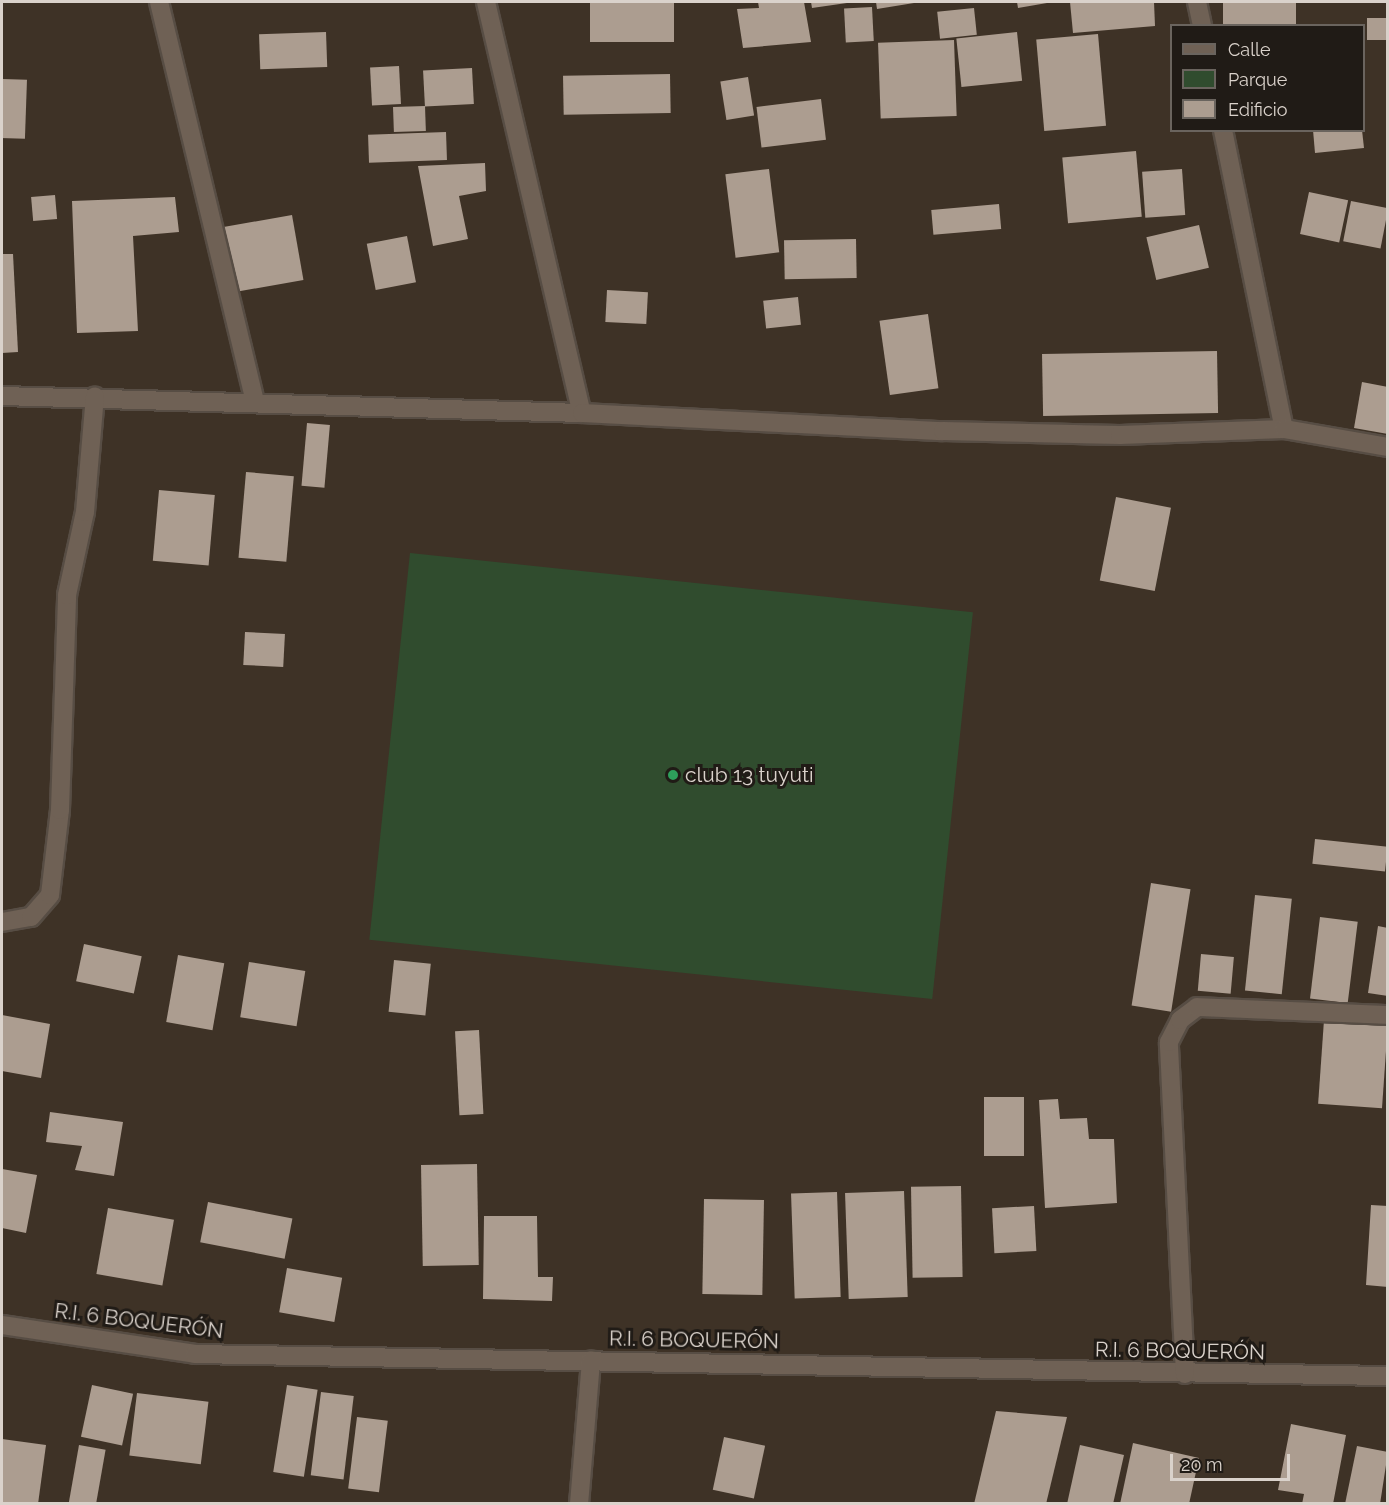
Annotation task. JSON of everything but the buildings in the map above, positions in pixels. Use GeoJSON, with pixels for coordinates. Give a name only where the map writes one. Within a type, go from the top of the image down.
{"type":"FeatureCollection","features":[{"type":"Feature","properties":{"kind":"street"},"geometry":{"type":"LineString","coordinates":[[159,2],[255,401]]}},
{"type":"Feature","properties":{"kind":"street"},"geometry":{"type":"LineString","coordinates":[[486,2],[582,413]]}},
{"type":"Feature","properties":{"kind":"street"},"geometry":{"type":"LineString","coordinates":[[1197,2],[1202,24]]}},
{"type":"Feature","properties":{"kind":"street"},"geometry":{"type":"LineString","coordinates":[[1223,132],[1284,429]]}},
{"type":"Feature","properties":{"kind":"street"},"geometry":{"type":"LineString","coordinates":[[2,396],[95,396],[582,413],[943,431],[1120,435],[1284,429],[1388,447]]}},
{"type":"Feature","properties":{"kind":"street"},"geometry":{"type":"LineString","coordinates":[[2,922],[31,917],[50,895],[60,798],[67,595],[85,512],[95,396]]}},
{"type":"Feature","properties":{"kind":"street"},"geometry":{"type":"LineString","coordinates":[[1185,1374],[1169,1042],[1180,1020],[1197,1007],[1388,1015]]}},
{"type":"Feature","properties":{"kind":"street","name":"R.I. 6 BOQUERÓN"},"geometry":{"type":"LineString","coordinates":[[2,1325],[195,1354],[1388,1376]]}},
{"type":"Feature","properties":{"kind":"street"},"geometry":{"type":"LineString","coordinates":[[579,1503],[591,1360]]}},
{"type":"Feature","properties":{"kind":"green space","name":"club 13 tuyuti"},"geometry":{"type":"Polygon","coordinates":[[[410,553],[973,612],[932,999],[369,940],[410,553]]]}},
{"type":"Feature","properties":{"kind":"place","name":"club 13 tuyuti"},"geometry":{"type":"Point","coordinates":[673,775]}}]}
